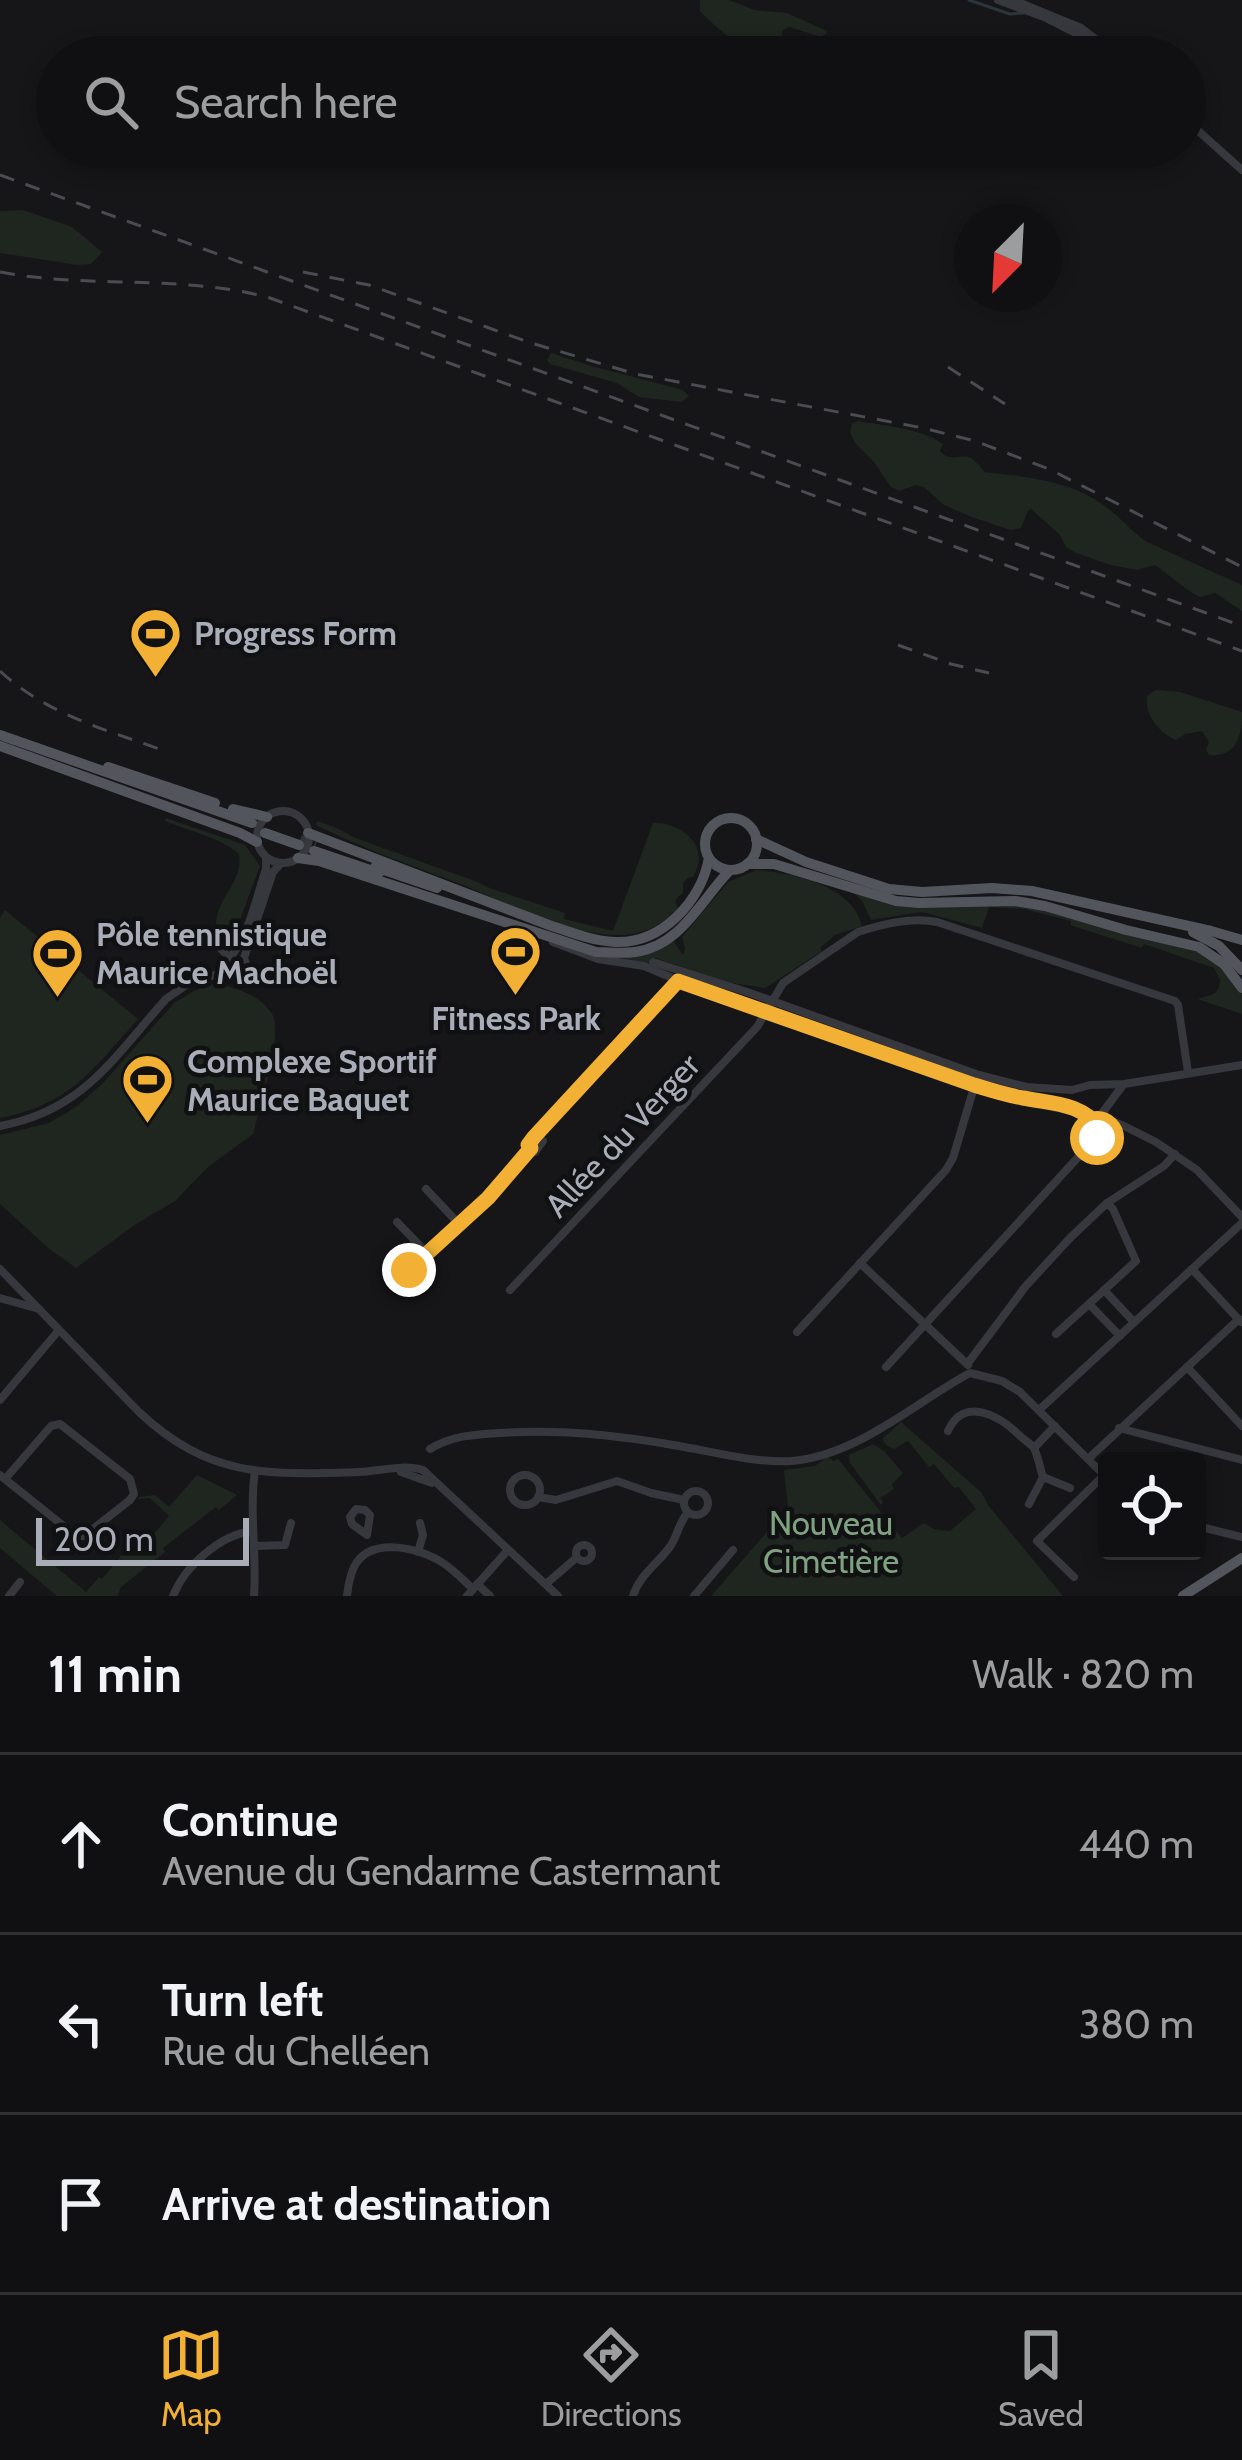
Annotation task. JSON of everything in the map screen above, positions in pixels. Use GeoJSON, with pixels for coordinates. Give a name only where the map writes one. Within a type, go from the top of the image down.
{"type":"FeatureCollection","features":[{"type":"Feature","properties":{"kind":"main road"},"geometry":{"type":"LineString","coordinates":[[0,739],[251,826],[26,743]]}},
{"type":"Feature","properties":{"kind":"main road"},"geometry":{"type":"LineString","coordinates":[[0,739],[124,772],[248,814],[264,830],[545,930]]}},
{"type":"Feature","properties":{"kind":"main road"},"geometry":{"type":"LineString","coordinates":[[0,739],[240,833],[264,830]]}},
{"type":"Feature","properties":{"kind":"main road"},"geometry":{"type":"LineString","coordinates":[[748,864],[755,852],[751,827],[723,819],[715,823],[705,846],[720,868],[774,864],[896,901],[1015,901],[1046,906],[1198,946],[1225,964],[1242,988]]}},
{"type":"Feature","properties":{"kind":"main road"},"geometry":{"type":"LineString","coordinates":[[756,839],[806,862],[889,889],[1005,888],[1242,940]]}},
{"type":"Feature","properties":{"kind":"main road"},"geometry":{"type":"LineString","coordinates":[[301,844],[319,861],[545,930],[622,942],[665,927],[686,907],[704,878],[709,858]]}},
{"type":"Feature","properties":{"kind":"main road"},"geometry":{"type":"LineString","coordinates":[[613,952],[314,848],[596,952],[632,953],[646,950],[680,931],[730,870]]}},
{"type":"Feature","properties":{"kind":"main road"},"geometry":{"type":"LineString","coordinates":[[1049,895],[1193,932],[1220,946],[1242,970]]}},
{"type":"Feature","properties":{"kind":"main road"},"geometry":{"type":"LineString","coordinates":[[1191,1596],[1242,1563]]}},
{"type":"Feature","properties":{"kind":"main road"},"geometry":{"type":"LineString","coordinates":[[1191,1596],[1242,1563]]}},
{"type":"Feature","properties":{"kind":"street"},"geometry":{"type":"LineString","coordinates":[[998,0],[1083,36]]}},
{"type":"Feature","properties":{"kind":"street"},"geometry":{"type":"LineString","coordinates":[[1013,0],[1069,22],[1090,36]]}},
{"type":"Feature","properties":{"kind":"street"},"geometry":{"type":"LineString","coordinates":[[1206,137],[1242,170]]}},
{"type":"Feature","properties":{"kind":"street"},"geometry":{"type":"LineString","coordinates":[[218,946],[236,957],[246,967],[242,974],[235,976],[225,965],[236,957],[273,872],[301,844],[304,822],[294,814],[282,811],[264,830],[266,869],[236,957]]}},
{"type":"Feature","properties":{"kind":"street"},"geometry":{"type":"LineString","coordinates":[[266,857],[281,863]]}},
{"type":"Feature","properties":{"kind":"street"},"geometry":{"type":"LineString","coordinates":[[771,1001],[782,983],[858,932],[925,920],[1174,1001],[1188,1072]]}},
{"type":"Feature","properties":{"kind":"street"},"geometry":{"type":"LineString","coordinates":[[545,930],[598,959],[637,964],[771,1001],[1019,1097],[1069,1104],[1120,1124],[1175,1154],[1210,1182],[1242,1220],[1039,1410]]}},
{"type":"Feature","properties":{"kind":"street"},"geometry":{"type":"LineString","coordinates":[[653,962],[678,977],[766,1012],[920,1063],[926,1069],[976,1080],[1082,1089],[1236,1067]]}},
{"type":"Feature","properties":{"kind":"street"},"geometry":{"type":"LineString","coordinates":[[0,1126],[40,1116],[76,1097],[172,994],[227,971]]}},
{"type":"Feature","properties":{"kind":"street"},"geometry":{"type":"LineString","coordinates":[[416,1242],[398,1259],[409,1270],[488,1198],[531,1148],[529,1144],[678,977]]}},
{"type":"Feature","properties":{"kind":"street","name":"Allée du Verger"},"geometry":{"type":"LineString","coordinates":[[510,1290],[757,1027],[771,1001]]}},
{"type":"Feature","properties":{"kind":"street"},"geometry":{"type":"LineString","coordinates":[[766,1012],[777,1008],[817,1023],[827,1022]]}},
{"type":"Feature","properties":{"kind":"street"},"geometry":{"type":"LineString","coordinates":[[797,1332],[950,1163],[976,1080]]}},
{"type":"Feature","properties":{"kind":"street"},"geometry":{"type":"LineString","coordinates":[[1096,1117],[1105,1113],[1124,1084]]}},
{"type":"Feature","properties":{"kind":"street"},"geometry":{"type":"LineString","coordinates":[[1080,1110],[1077,1099],[1082,1089]]}},
{"type":"Feature","properties":{"kind":"street"},"geometry":{"type":"LineString","coordinates":[[1096,1117],[1102,1130]]}},
{"type":"Feature","properties":{"kind":"street"},"geometry":{"type":"LineString","coordinates":[[886,1367],[1102,1130],[1120,1124]]}},
{"type":"Feature","properties":{"kind":"street"},"geometry":{"type":"LineString","coordinates":[[430,1449],[446,1438],[530,1431],[581,1432],[778,1461],[843,1452],[969,1368],[1025,1287],[1070,1238],[1107,1203],[1175,1154]]}},
{"type":"Feature","properties":{"kind":"street"},"geometry":{"type":"LineString","coordinates":[[426,1189],[459,1224]]}},
{"type":"Feature","properties":{"kind":"street"},"geometry":{"type":"LineString","coordinates":[[1056,1334],[1136,1261],[1107,1203]]}},
{"type":"Feature","properties":{"kind":"street"},"geometry":{"type":"LineString","coordinates":[[398,1222],[427,1253]]}},
{"type":"Feature","properties":{"kind":"street"},"geometry":{"type":"LineString","coordinates":[[860,1263],[969,1368],[1010,1385],[1098,1469]]}},
{"type":"Feature","properties":{"kind":"street"},"geometry":{"type":"LineString","coordinates":[[0,1269],[164,1434],[185,1448],[212,1461],[255,1471],[410,1473],[436,1485],[558,1596]]}},
{"type":"Feature","properties":{"kind":"street"},"geometry":{"type":"LineString","coordinates":[[1088,1459],[1240,1321],[1192,1269]]}},
{"type":"Feature","properties":{"kind":"street"},"geometry":{"type":"LineString","coordinates":[[17,1286],[6,1298],[36,1306]]}},
{"type":"Feature","properties":{"kind":"street"},"geometry":{"type":"LineString","coordinates":[[1104,1290],[1134,1322]]}},
{"type":"Feature","properties":{"kind":"street"},"geometry":{"type":"LineString","coordinates":[[1089,1304],[1120,1336]]}},
{"type":"Feature","properties":{"kind":"street"},"geometry":{"type":"LineString","coordinates":[[0,1400],[58,1330]]}},
{"type":"Feature","properties":{"kind":"street"},"geometry":{"type":"LineString","coordinates":[[1187,1367],[1242,1426]]}},
{"type":"Feature","properties":{"kind":"street"},"geometry":{"type":"LineString","coordinates":[[948,1431],[953,1419],[970,1410],[990,1414],[1012,1427],[1034,1448],[1043,1477],[1029,1504]]}},
{"type":"Feature","properties":{"kind":"street"},"geometry":{"type":"LineString","coordinates":[[60,1424],[130,1479],[134,1494],[84,1536],[76,1536],[3,1477],[51,1426],[60,1424]]}},
{"type":"Feature","properties":{"kind":"street"},"geometry":{"type":"LineString","coordinates":[[1034,1448],[1055,1426]]}},
{"type":"Feature","properties":{"kind":"street"},"geometry":{"type":"LineString","coordinates":[[1119,1428],[1242,1460]]}},
{"type":"Feature","properties":{"kind":"street"},"geometry":{"type":"LineString","coordinates":[[871,1432],[878,1442]]}},
{"type":"Feature","properties":{"kind":"street"},"geometry":{"type":"LineString","coordinates":[[254,1596],[251,1509],[255,1471]]}},
{"type":"Feature","properties":{"kind":"street"},"geometry":{"type":"LineString","coordinates":[[1043,1477],[1070,1488]]}},
{"type":"Feature","properties":{"kind":"street"},"geometry":{"type":"LineString","coordinates":[[538,1497],[556,1500],[617,1481],[684,1500]]}},
{"type":"Feature","properties":{"kind":"street"},"geometry":{"type":"LineString","coordinates":[[1074,1577],[1037,1541],[1098,1483]]}},
{"type":"Feature","properties":{"kind":"street"},"geometry":{"type":"LineString","coordinates":[[688,1493],[704,1494],[708,1502],[704,1513],[688,1513],[684,1500],[688,1493]]}},
{"type":"Feature","properties":{"kind":"street"},"geometry":{"type":"LineString","coordinates":[[633,1596],[638,1583],[673,1543],[688,1513]]}},
{"type":"Feature","properties":{"kind":"street"},"geometry":{"type":"LineString","coordinates":[[254,1546],[285,1544],[292,1522]]}},
{"type":"Feature","properties":{"kind":"street"},"geometry":{"type":"LineString","coordinates":[[418,1552],[423,1535],[420,1523]]}},
{"type":"Feature","properties":{"kind":"street"},"geometry":{"type":"LineString","coordinates":[[1206,1528],[1242,1537]]}},
{"type":"Feature","properties":{"kind":"street"},"geometry":{"type":"LineString","coordinates":[[173,1596],[183,1577],[225,1539],[252,1531]]}},
{"type":"Feature","properties":{"kind":"street"},"geometry":{"type":"LineString","coordinates":[[367,1535],[373,1550]]}},
{"type":"Feature","properties":{"kind":"street"},"geometry":{"type":"LineString","coordinates":[[347,1596],[361,1558],[373,1550],[396,1547],[442,1562],[472,1590],[490,1596]]}},
{"type":"Feature","properties":{"kind":"street"},"geometry":{"type":"LineString","coordinates":[[472,1590],[508,1550]]}},
{"type":"Feature","properties":{"kind":"street"},"geometry":{"type":"LineString","coordinates":[[694,1596],[733,1550]]}},
{"type":"Feature","properties":{"kind":"street"},"geometry":{"type":"LineString","coordinates":[[546,1584],[577,1558]]}},
{"type":"Feature","properties":{"kind":"street"},"geometry":{"type":"LineString","coordinates":[[9,1596],[20,1582]]}},
{"type":"Feature","properties":{"kind":"green space"},"geometry":{"type":"Polygon","coordinates":[[[700,0],[729,0],[754,10],[787,13],[827,31],[818,36],[789,27],[782,36],[729,36],[700,11],[700,0]]]}},
{"type":"Feature","properties":{"kind":"green space"},"geometry":{"type":"Polygon","coordinates":[[[23,210],[72,227],[102,252],[91,264],[78,265],[0,253],[0,211],[23,210]]]}},
{"type":"Feature","properties":{"kind":"green space"},"geometry":{"type":"Polygon","coordinates":[[[551,353],[683,390],[689,396],[681,402],[639,397],[617,383],[550,364],[551,353]]]}},
{"type":"Feature","properties":{"kind":"green space"},"geometry":{"type":"Polygon","coordinates":[[[858,421],[924,434],[943,444],[940,451],[944,454],[971,458],[985,472],[1051,482],[1083,493],[1147,542],[1242,585],[1242,611],[1215,593],[1200,597],[1192,593],[1155,565],[1137,570],[1076,553],[1031,509],[1021,528],[1010,530],[944,505],[924,487],[899,491],[855,443],[850,432],[858,421]]]}},
{"type":"Feature","properties":{"kind":"green space"},"geometry":{"type":"Polygon","coordinates":[[[1156,690],[1180,692],[1242,712],[1232,749],[1209,755],[1209,742],[1202,731],[1176,740],[1170,737],[1148,709],[1147,696],[1156,690]]]}},
{"type":"Feature","properties":{"kind":"green space"},"geometry":{"type":"Polygon","coordinates":[[[166,818],[245,845],[260,866],[231,944],[221,943],[217,918],[236,877],[239,854],[166,818]]]}},
{"type":"Feature","properties":{"kind":"green space"},"geometry":{"type":"Polygon","coordinates":[[[317,821],[565,913],[564,919],[613,931],[653,823],[674,827],[691,838],[698,866],[683,883],[683,893],[675,900],[678,908],[664,921],[632,934],[593,933],[536,916],[370,850],[316,825],[317,821]]]}},
{"type":"Feature","properties":{"kind":"green space"},"geometry":{"type":"Polygon","coordinates":[[[757,870],[804,879],[834,891],[856,912],[862,926],[835,935],[822,951],[765,988],[731,983],[656,958],[647,965],[606,959],[673,940],[683,955],[682,937],[728,882],[757,870]]]}},
{"type":"Feature","properties":{"kind":"green space"},"geometry":{"type":"Polygon","coordinates":[[[853,892],[891,903],[1025,904],[1210,955],[1242,992],[1242,1014],[1197,999],[1218,989],[1220,980],[1214,968],[1070,925],[1071,921],[1024,909],[989,907],[982,928],[922,912],[871,920],[853,892]]]}},
{"type":"Feature","properties":{"kind":"green space","name":"Pôle tennistique Maurice Machoël"},"geometry":{"type":"Polygon","coordinates":[[[5,910],[138,1019],[63,1094],[0,1118],[0,918],[5,910]]]}},
{"type":"Feature","properties":{"kind":"green space","name":"Complexe Sportif Maurice Baquet"},"geometry":{"type":"Polygon","coordinates":[[[216,983],[261,1002],[275,1024],[273,1054],[253,1134],[208,1167],[175,1201],[76,1268],[0,1204],[0,1135],[49,1123],[77,1106],[175,1002],[216,983]]]}},
{"type":"Feature","properties":{"kind":"green space","name":"Nouveau Cimetière"},"geometry":{"type":"Polygon","coordinates":[[[901,1422],[982,1493],[1063,1596],[711,1596],[788,1508],[784,1470],[815,1466],[827,1457],[838,1459],[902,1538],[924,1523],[950,1531],[976,1509],[908,1441],[894,1449],[887,1446],[882,1439],[901,1422]]]}},
{"type":"Feature","properties":{"kind":"green space"},"geometry":{"type":"Polygon","coordinates":[[[873,1444],[903,1473],[892,1484],[894,1489],[880,1498],[881,1505],[850,1463],[849,1455],[873,1444]]]}},
{"type":"Feature","properties":{"kind":"green space"},"geometry":{"type":"Polygon","coordinates":[[[197,1475],[237,1495],[163,1548],[165,1552],[121,1587],[117,1596],[57,1596],[0,1548],[0,1520],[86,1592],[136,1538],[140,1541],[149,1531],[154,1534],[169,1516],[150,1498],[139,1497],[155,1495],[169,1507],[197,1475]]]}},
{"type":"Feature","properties":{"kind":"waterway"},"geometry":{"type":"LineString","coordinates":[[969,0],[1010,14],[1023,13]]}},
{"type":"Feature","properties":{"kind":"tunnel"},"geometry":{"type":"LineString","coordinates":[[300,840],[315,846]]}},
{"type":"Feature","properties":{"kind":"railway"},"geometry":{"type":"LineString","coordinates":[[0,175],[1242,626]]}},
{"type":"Feature","properties":{"kind":"railway"},"geometry":{"type":"LineString","coordinates":[[0,272],[204,286],[270,298],[1242,651]]}},
{"type":"Feature","properties":{"kind":"railway"},"geometry":{"type":"LineString","coordinates":[[303,272],[369,285],[531,343],[636,374],[975,441],[1049,469],[1242,567]]}},
{"type":"Feature","properties":{"kind":"railway"},"geometry":{"type":"LineString","coordinates":[[948,367],[1005,404]]}},
{"type":"Feature","properties":{"kind":"railway"},"geometry":{"type":"LineString","coordinates":[[898,645],[989,673]]}},
{"type":"Feature","properties":{"kind":"railway"},"geometry":{"type":"LineString","coordinates":[[0,671],[56,709],[162,750]]}},
{"type":"Feature","properties":{"kind":"place","name":"Progress Form"},"geometry":{"type":"Point","coordinates":[155,679]}},
{"type":"Feature","properties":{"kind":"place","name":"Fitness Park"},"geometry":{"type":"Point","coordinates":[516,997]}},
{"type":"Feature","properties":{"kind":"place","name":"Pôle tennistique Maurice Machoël"},"geometry":{"type":"Point","coordinates":[57,999]}},
{"type":"Feature","properties":{"kind":"place","name":"Complexe Sportif Maurice Baquet"},"geometry":{"type":"Point","coordinates":[148,1126]}},
{"type":"Feature","properties":{"kind":"route"},"geometry":{"type":"LineString","coordinates":[[409,1270],[488,1198],[531,1148],[528,1145],[534,1137],[678,981],[974,1085],[1069,1104],[1093,1118],[1102,1130],[1097,1138]]}}]}
